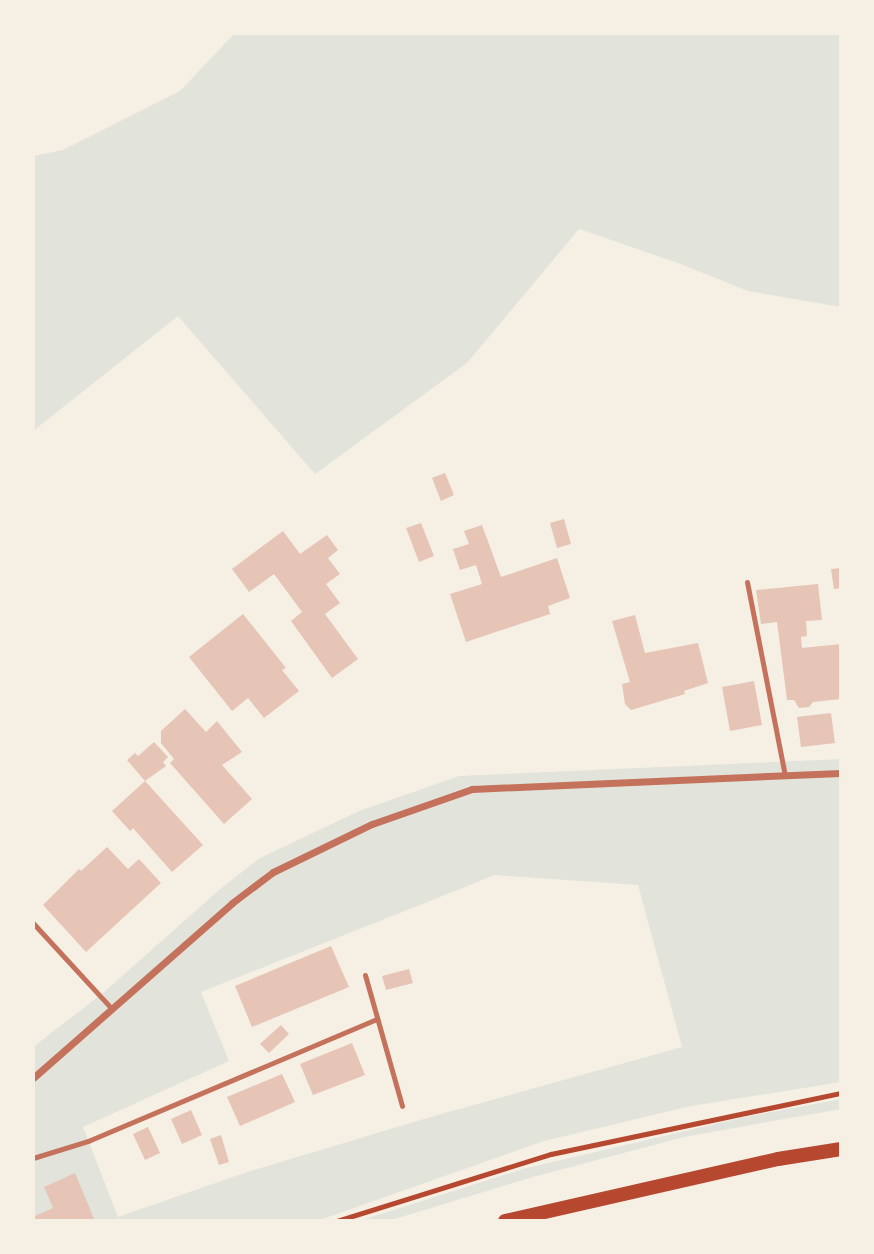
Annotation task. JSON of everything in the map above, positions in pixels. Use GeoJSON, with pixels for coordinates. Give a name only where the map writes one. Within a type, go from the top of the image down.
{"type":"FeatureCollection","features":[{"type":"Feature","properties":{"kind":"main road"},"geometry":{"type":"LineString","coordinates":[[505,1221],[778,1159],[841,1149]]}},
{"type":"Feature","properties":{"kind":"street"},"geometry":{"type":"LineString","coordinates":[[33,1079],[232,903],[273,872],[372,824],[472,789],[841,773]]}},
{"type":"Feature","properties":{"kind":"lane"},"geometry":{"type":"LineString","coordinates":[[747,582],[785,775]]}},
{"type":"Feature","properties":{"kind":"lane"},"geometry":{"type":"LineString","coordinates":[[33,923],[112,1009]]}},
{"type":"Feature","properties":{"kind":"lane"},"geometry":{"type":"LineString","coordinates":[[365,975],[402,1106]]}},
{"type":"Feature","properties":{"kind":"lane"},"geometry":{"type":"LineString","coordinates":[[33,1158],[88,1141],[377,1019]]}},
{"type":"Feature","properties":{"kind":"path"},"geometry":{"type":"LineString","coordinates":[[337,1221],[551,1154],[841,1093]]}},
{"type":"Feature","properties":{"kind":"shaded area"},"geometry":{"type":"Polygon","coordinates":[[[235,33],[841,33],[841,307],[748,291],[678,263],[579,229],[467,363],[315,474],[178,316],[33,431],[33,156],[63,150],[180,91],[235,33]]]}},
{"type":"Feature","properties":{"kind":"shaded area"},"geometry":{"type":"Polygon","coordinates":[[[841,759],[841,1082],[691,1106],[544,1141],[317,1221],[33,1221],[33,1047],[103,993],[219,890],[260,858],[359,811],[459,776],[841,759]],[[495,875],[201,992],[229,1061],[83,1127],[118,1217],[247,1172],[427,1118],[682,1047],[638,885],[495,875]]]}},
{"type":"Feature","properties":{"kind":"shaded area"},"geometry":{"type":"Polygon","coordinates":[[[841,1099],[841,1109],[684,1137],[533,1177],[388,1221],[359,1221],[523,1169],[745,1117],[841,1099]]]}},
{"type":"Feature","properties":{"kind":"building"},"geometry":{"type":"Polygon","coordinates":[[[445,473],[454,495],[441,501],[432,478],[445,473]]]}},
{"type":"Feature","properties":{"kind":"building"},"geometry":{"type":"Polygon","coordinates":[[[564,519],[571,544],[557,548],[550,523],[564,519]]]}},
{"type":"Feature","properties":{"kind":"building"},"geometry":{"type":"Polygon","coordinates":[[[421,523],[434,556],[419,562],[406,528],[421,523]]]}},
{"type":"Feature","properties":{"kind":"building"},"geometry":{"type":"Polygon","coordinates":[[[482,525],[501,577],[557,558],[570,598],[548,606],[550,614],[466,642],[450,594],[482,584],[476,565],[460,570],[453,549],[469,544],[464,531],[482,525]]]}},
{"type":"Feature","properties":{"kind":"building"},"geometry":{"type":"Polygon","coordinates":[[[283,531],[300,554],[327,535],[338,550],[328,558],[340,574],[326,584],[340,603],[325,614],[358,659],[332,678],[291,621],[302,612],[274,574],[249,592],[232,569],[283,531]]]}},
{"type":"Feature","properties":{"kind":"building"},"geometry":{"type":"Polygon","coordinates":[[[841,568],[841,588],[834,589],[831,569],[841,568]]]}},
{"type":"Feature","properties":{"kind":"building"},"geometry":{"type":"Polygon","coordinates":[[[818,584],[822,620],[806,621],[807,636],[801,637],[802,648],[841,644],[841,699],[813,702],[809,707],[799,708],[794,700],[787,700],[777,622],[761,624],[756,590],[818,584]]]}},
{"type":"Feature","properties":{"kind":"building"},"geometry":{"type":"Polygon","coordinates":[[[243,614],[286,668],[282,670],[299,691],[264,718],[248,698],[232,711],[189,657],[243,614]]]}},
{"type":"Feature","properties":{"kind":"building"},"geometry":{"type":"Polygon","coordinates":[[[635,615],[645,653],[698,643],[708,683],[684,691],[685,694],[631,710],[625,704],[622,684],[630,682],[612,621],[635,615]]]}},
{"type":"Feature","properties":{"kind":"building"},"geometry":{"type":"Polygon","coordinates":[[[754,681],[762,725],[730,731],[722,687],[754,681]]]}},
{"type":"Feature","properties":{"kind":"building"},"geometry":{"type":"Polygon","coordinates":[[[185,709],[206,732],[217,721],[242,752],[222,765],[252,799],[224,824],[170,763],[174,759],[161,743],[161,731],[185,709]]]}},
{"type":"Feature","properties":{"kind":"building"},"geometry":{"type":"Polygon","coordinates":[[[831,713],[835,743],[801,747],[797,717],[831,713]]]}},
{"type":"Feature","properties":{"kind":"building"},"geometry":{"type":"Polygon","coordinates":[[[154,742],[168,757],[163,762],[166,766],[145,781],[127,760],[135,753],[138,756],[154,742]]]}},
{"type":"Feature","properties":{"kind":"building"},"geometry":{"type":"Polygon","coordinates":[[[145,781],[203,845],[172,872],[133,828],[130,831],[112,811],[145,781]]]}},
{"type":"Feature","properties":{"kind":"building"},"geometry":{"type":"Polygon","coordinates":[[[107,847],[128,869],[139,859],[161,883],[86,952],[43,905],[79,869],[81,871],[107,847]]]}},
{"type":"Feature","properties":{"kind":"building"},"geometry":{"type":"Polygon","coordinates":[[[331,946],[349,987],[252,1027],[235,986],[331,946]]]}},
{"type":"Feature","properties":{"kind":"building"},"geometry":{"type":"Polygon","coordinates":[[[409,969],[413,983],[386,990],[382,976],[409,969]]]}},
{"type":"Feature","properties":{"kind":"building"},"geometry":{"type":"Polygon","coordinates":[[[281,1025],[289,1034],[269,1053],[260,1044],[281,1025]]]}},
{"type":"Feature","properties":{"kind":"building"},"geometry":{"type":"Polygon","coordinates":[[[352,1043],[365,1075],[313,1095],[300,1064],[352,1043]]]}},
{"type":"Feature","properties":{"kind":"building"},"geometry":{"type":"Polygon","coordinates":[[[282,1074],[295,1102],[240,1126],[227,1097],[282,1074]]]}},
{"type":"Feature","properties":{"kind":"building"},"geometry":{"type":"Polygon","coordinates":[[[191,1110],[202,1135],[182,1144],[171,1119],[191,1110]]]}},
{"type":"Feature","properties":{"kind":"building"},"geometry":{"type":"Polygon","coordinates":[[[148,1127],[160,1153],[145,1160],[133,1134],[148,1127]]]}},
{"type":"Feature","properties":{"kind":"building"},"geometry":{"type":"Polygon","coordinates":[[[221,1135],[229,1162],[219,1165],[210,1139],[221,1135]]]}},
{"type":"Feature","properties":{"kind":"building"},"geometry":{"type":"Polygon","coordinates":[[[75,1173],[95,1221],[33,1221],[33,1217],[53,1208],[44,1187],[75,1173]]]}}]}
